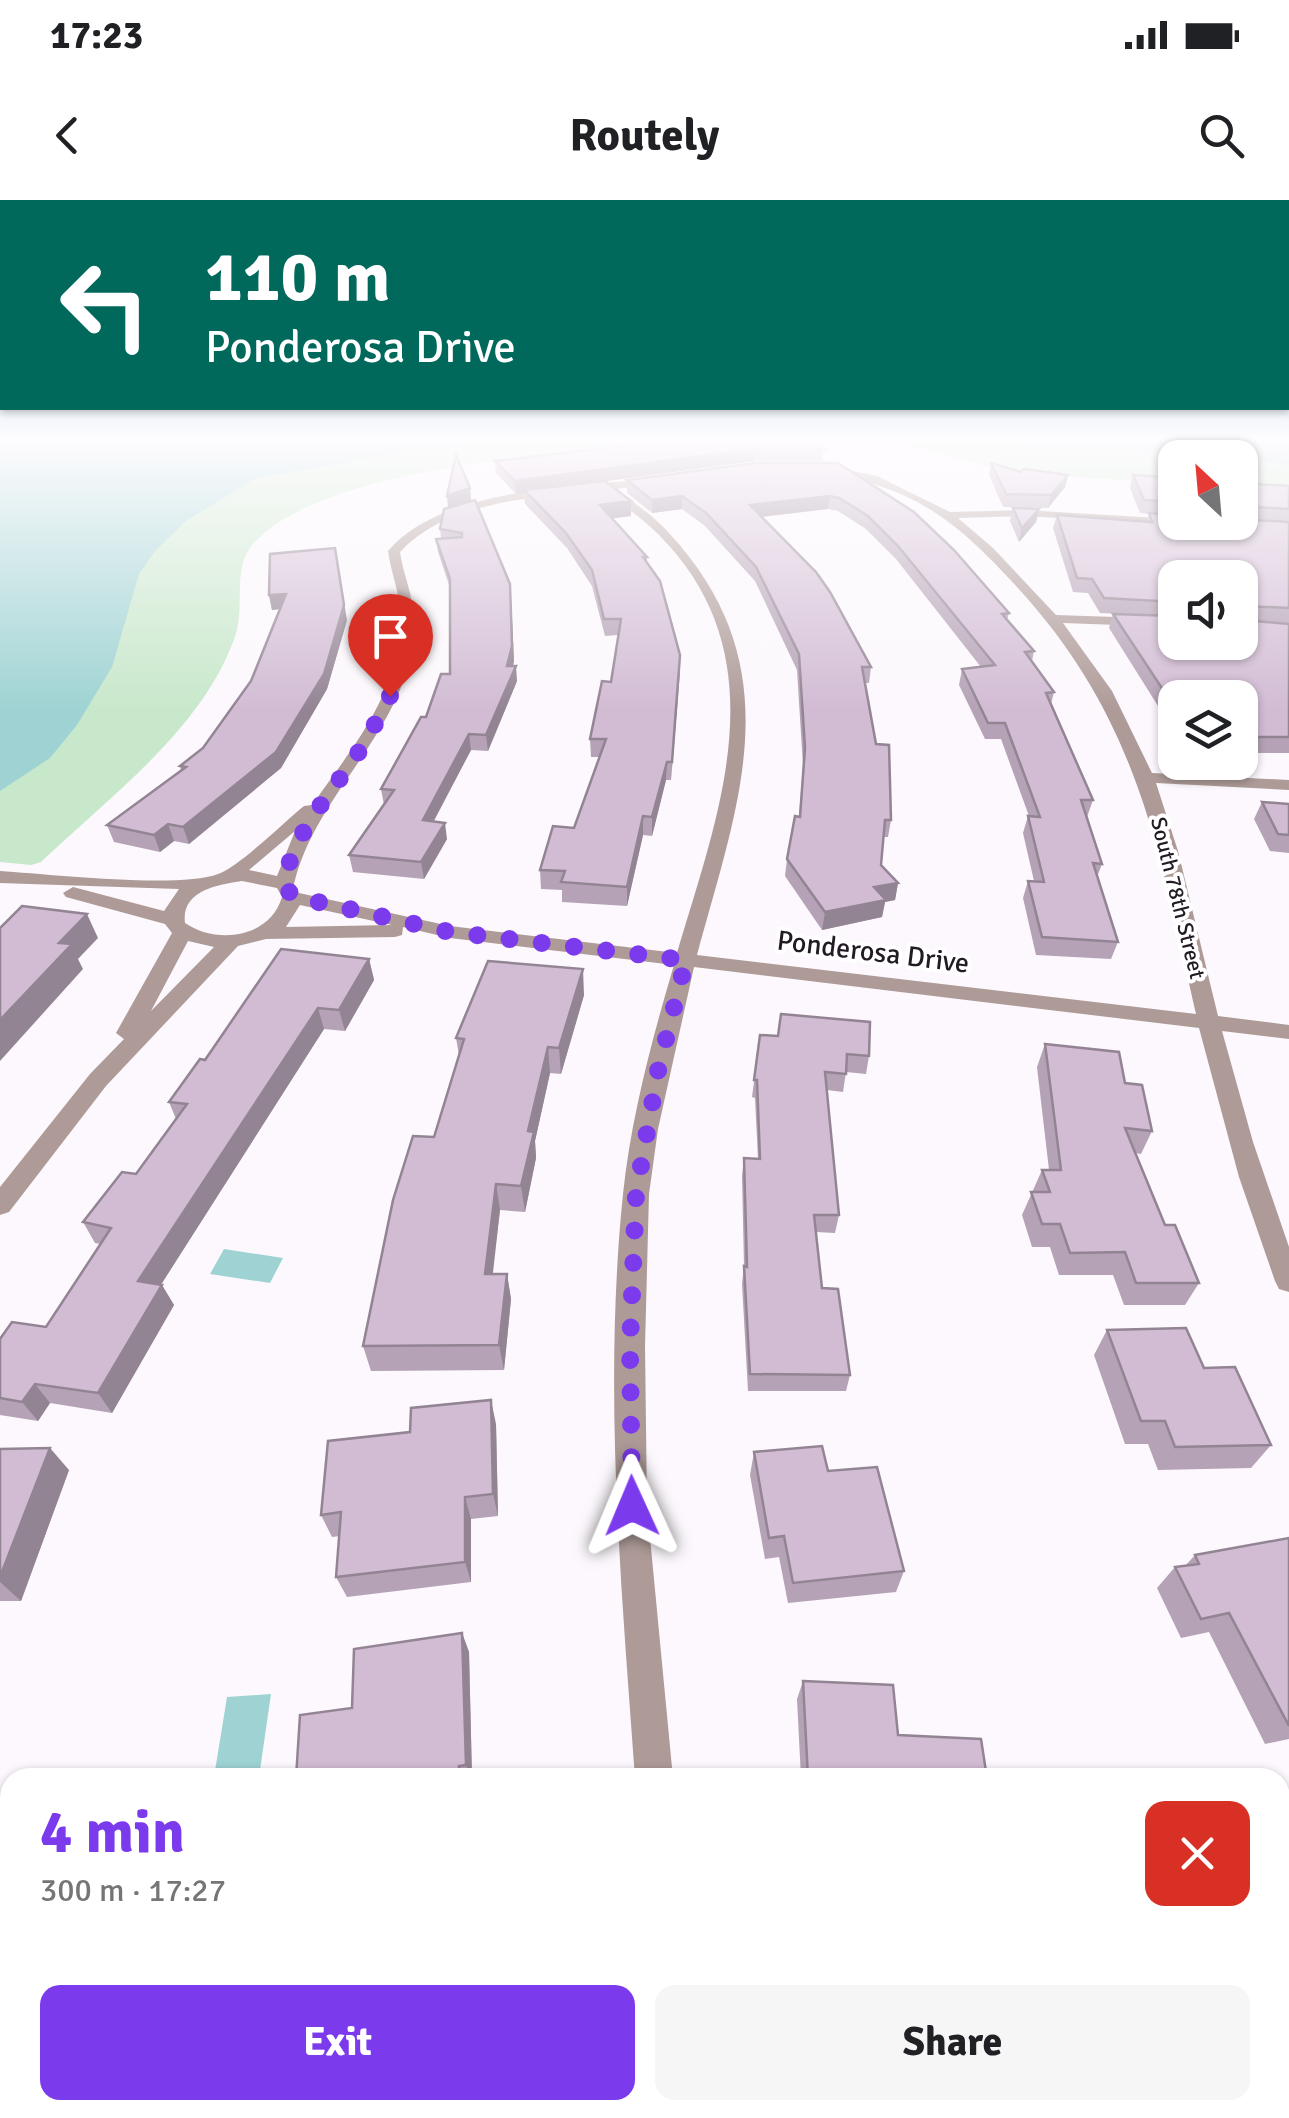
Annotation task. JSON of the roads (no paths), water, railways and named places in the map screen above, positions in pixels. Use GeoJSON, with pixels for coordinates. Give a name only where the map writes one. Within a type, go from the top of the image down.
{"type":"FeatureCollection","features":[{"type":"Feature","properties":{"kind":"street"},"geometry":{"type":"LineString","coordinates":[[257,934],[281,920],[292,904],[288,890],[294,848],[368,737],[399,672],[408,626],[394,552],[403,538],[413,532]]}},
{"type":"Feature","properties":{"kind":"street"},"geometry":{"type":"LineString","coordinates":[[653,1768],[632,1506],[630,1346],[636,1194],[658,1071],[733,792],[741,733],[738,681],[728,636],[700,578],[662,532]]}},
{"type":"Feature","properties":{"kind":"street","name":"South 78th Street"},"geometry":{"type":"LineString","coordinates":[[966,532],[1000,560],[1054,620],[1115,709],[1147,778],[1240,1142],[1289,1281]]}},
{"type":"Feature","properties":{"kind":"street"},"geometry":{"type":"LineString","coordinates":[[1054,620],[1158,623]]}},
{"type":"Feature","properties":{"kind":"street"},"geometry":{"type":"LineString","coordinates":[[1147,778],[1289,785]]}},
{"type":"Feature","properties":{"kind":"street"},"geometry":{"type":"LineString","coordinates":[[98,1080],[157,984],[177,926],[177,903],[218,879],[322,801]]}},
{"type":"Feature","properties":{"kind":"street","name":"Ponderosa Drive"},"geometry":{"type":"LineString","coordinates":[[218,879],[266,876],[288,890],[450,932]]}},
{"type":"Feature","properties":{"kind":"street"},"geometry":{"type":"LineString","coordinates":[[0,878],[137,884],[218,879]]}},
{"type":"Feature","properties":{"kind":"street"},"geometry":{"type":"LineString","coordinates":[[0,878],[124,904],[203,940],[232,940]]}},
{"type":"Feature","properties":{"kind":"street","name":"Ponderosa Drive"},"geometry":{"type":"LineString","coordinates":[[232,940],[315,930],[450,932],[1289,1032]]}},
{"type":"Feature","properties":{"kind":"street"},"geometry":{"type":"LineString","coordinates":[[0,1205],[98,1080],[232,940]]}},
{"type":"Feature","properties":{"kind":"water"},"geometry":{"type":"Polygon","coordinates":[[[0,532],[175,532],[139,574],[112,667],[77,725],[50,758],[0,791],[0,532]]]}},
{"type":"Feature","properties":{"kind":"water"},"geometry":{"type":"Polygon","coordinates":[[[224,1249],[283,1258],[270,1283],[210,1274],[224,1249]]]}},
{"type":"Feature","properties":{"kind":"water"},"geometry":{"type":"Polygon","coordinates":[[[271,1694],[260,1768],[215,1768],[227,1697],[271,1694]]]}}]}
